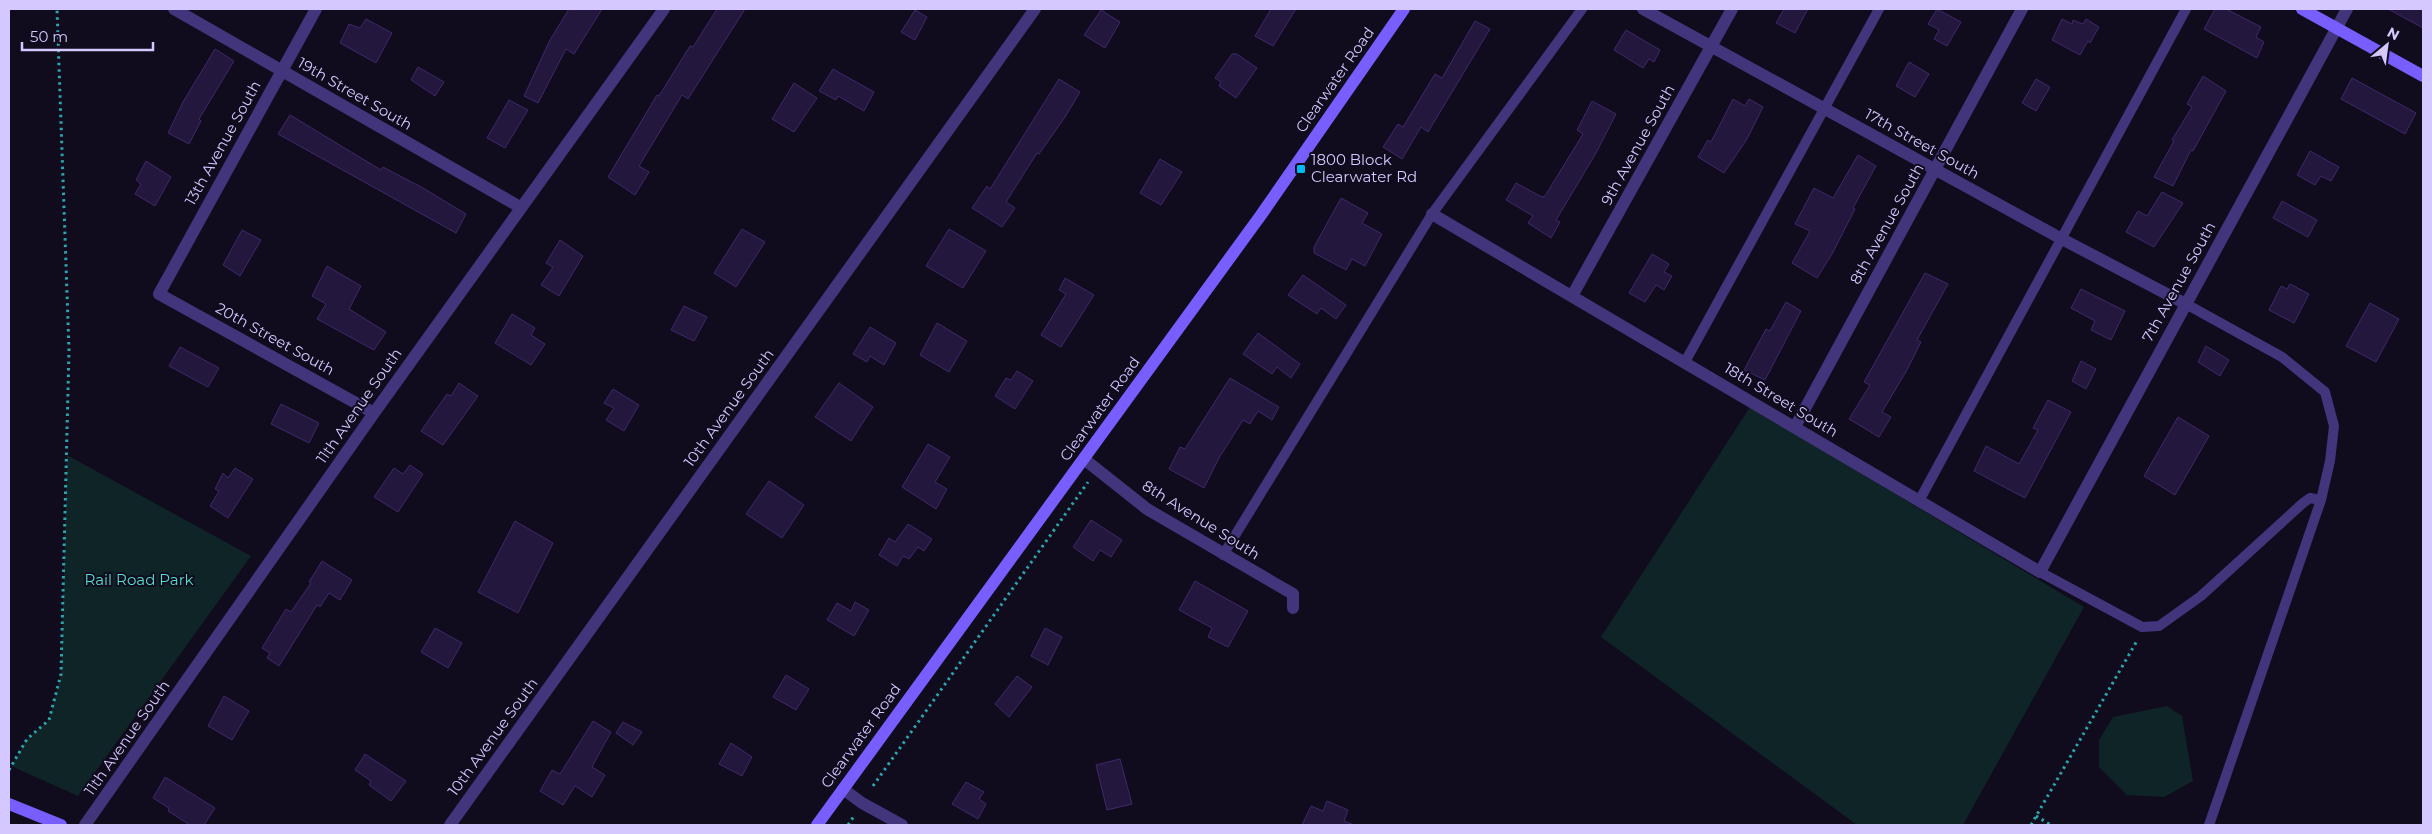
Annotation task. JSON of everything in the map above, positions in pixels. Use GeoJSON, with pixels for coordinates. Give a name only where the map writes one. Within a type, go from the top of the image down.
{"type":"FeatureCollection","features":[{"type":"Feature","properties":{"kind":"street","name":"19th Street South"},"geometry":{"type":"LineString","coordinates":[[174,9],[520,207]]}},
{"type":"Feature","properties":{"kind":"street","name":"13th Avenue South"},"geometry":{"type":"LineString","coordinates":[[159,294],[316,9]]}},
{"type":"Feature","properties":{"kind":"street","name":"11th Avenue South"},"geometry":{"type":"LineString","coordinates":[[85,825],[520,207],[664,9]]}},
{"type":"Feature","properties":{"kind":"street","name":"10th Avenue South"},"geometry":{"type":"LineString","coordinates":[[450,825],[1035,9]]}},
{"type":"Feature","properties":{"kind":"street","name":"Clearwater Road"},"geometry":{"type":"LineString","coordinates":[[818,825],[1261,215],[1404,9]]}},
{"type":"Feature","properties":{"kind":"street","name":"17th Street South"},"geometry":{"type":"LineString","coordinates":[[1643,9],[2060,238],[2186,304]]}},
{"type":"Feature","properties":{"kind":"street","name":"9th Avenue South"},"geometry":{"type":"LineString","coordinates":[[1572,296],[1732,9]]}},
{"type":"Feature","properties":{"kind":"street","name":"8th Avenue South"},"geometry":{"type":"LineString","coordinates":[[1795,427],[2022,9]]}},
{"type":"Feature","properties":{"kind":"street"},"geometry":{"type":"LineString","coordinates":[[2302,9],[2423,76]]}},
{"type":"Feature","properties":{"kind":"street","name":"7th Avenue South"},"geometry":{"type":"LineString","coordinates":[[2040,572],[2347,9]]}},
{"type":"Feature","properties":{"kind":"street","name":"18th Street South"},"geometry":{"type":"LineString","coordinates":[[1432,214],[2040,572]]}},
{"type":"Feature","properties":{"kind":"street","name":"20th Street South"},"geometry":{"type":"LineString","coordinates":[[159,294],[374,413]]}},
{"type":"Feature","properties":{"kind":"street","name":"8th Avenue South"},"geometry":{"type":"LineString","coordinates":[[1084,458],[1147,509],[1223,556],[1293,594],[1293,608]]}},
{"type":"Feature","properties":{"kind":"street"},"geometry":{"type":"LineString","coordinates":[[843,789],[862,803],[902,825]]}},
{"type":"Feature","properties":{"kind":"street"},"geometry":{"type":"LineString","coordinates":[[9,804],[61,825]]}},
{"type":"Feature","properties":{"kind":"lane"},"geometry":{"type":"LineString","coordinates":[[1223,556],[1432,214],[1582,9]]}},
{"type":"Feature","properties":{"kind":"lane"},"geometry":{"type":"LineString","coordinates":[[1685,362],[1879,9]]}},
{"type":"Feature","properties":{"kind":"lane"},"geometry":{"type":"LineString","coordinates":[[1920,501],[2060,238],[2186,9]]}},
{"type":"Feature","properties":{"kind":"lane"},"geometry":{"type":"LineString","coordinates":[[2186,304],[2282,357],[2325,392],[2334,426],[2330,461],[2321,500],[2209,825]]}},
{"type":"Feature","properties":{"kind":"lane"},"geometry":{"type":"LineString","coordinates":[[2142,627],[2160,626],[2201,596],[2302,502],[2310,498],[2321,500]]}},
{"type":"Feature","properties":{"kind":"lane","name":"18th Street South"},"geometry":{"type":"LineString","coordinates":[[2040,572],[2142,627]]}},
{"type":"Feature","properties":{"kind":"path"},"geometry":{"type":"LineString","coordinates":[[9,770],[27,739],[49,720],[61,674],[70,350],[57,9]]}},
{"type":"Feature","properties":{"kind":"path"},"geometry":{"type":"LineString","coordinates":[[873,786],[1088,482]]}},
{"type":"Feature","properties":{"kind":"path"},"geometry":{"type":"LineString","coordinates":[[2031,825],[2139,637],[2142,627]]}},
{"type":"Feature","properties":{"kind":"path"},"geometry":{"type":"LineString","coordinates":[[848,825],[854,816]]}},
{"type":"Feature","properties":{"kind":"path"},"geometry":{"type":"LineString","coordinates":[[2036,816],[2052,825]]}},
{"type":"Feature","properties":{"kind":"green space"},"geometry":{"type":"Polygon","coordinates":[[[1750,407],[2084,607],[1963,825],[1857,825],[1601,637],[1750,407]]]}},
{"type":"Feature","properties":{"kind":"green space","name":"Rail Road Park"},"geometry":{"type":"Polygon","coordinates":[[[67,455],[251,556],[78,796],[11,766],[27,739],[49,720],[61,674],[67,455]]]}},
{"type":"Feature","properties":{"kind":"green space"},"geometry":{"type":"Polygon","coordinates":[[[2167,706],[2182,716],[2193,781],[2164,797],[2127,795],[2099,767],[2099,740],[2113,717],[2167,706]]]}},
{"type":"Feature","properties":{"kind":"building"},"geometry":{"type":"Polygon","coordinates":[[[569,9],[602,9],[574,54],[566,49],[538,103],[524,96],[550,40],[569,9]]]}},
{"type":"Feature","properties":{"kind":"building"},"geometry":{"type":"Polygon","coordinates":[[[717,9],[745,9],[688,99],[682,95],[639,166],[649,172],[635,195],[608,177],[657,95],[659,96],[690,46],[693,47],[717,9]]]}},
{"type":"Feature","properties":{"kind":"building"},"geometry":{"type":"Polygon","coordinates":[[[1271,9],[1296,9],[1273,46],[1255,36],[1271,9]]]}},
{"type":"Feature","properties":{"kind":"building"},"geometry":{"type":"Polygon","coordinates":[[[1784,9],[1808,9],[1795,33],[1776,23],[1784,9]]]}},
{"type":"Feature","properties":{"kind":"building"},"geometry":{"type":"Polygon","coordinates":[[[1937,9],[1961,22],[1947,46],[1934,39],[1939,30],[1928,24],[1937,9]]]}},
{"type":"Feature","properties":{"kind":"building"},"geometry":{"type":"Polygon","coordinates":[[[2215,9],[2226,9],[2261,27],[2256,37],[2264,42],[2257,58],[2204,29],[2215,9]]]}},
{"type":"Feature","properties":{"kind":"building"},"geometry":{"type":"Polygon","coordinates":[[[2388,9],[2423,9],[2423,28],[2388,9]]]}},
{"type":"Feature","properties":{"kind":"building"},"geometry":{"type":"Polygon","coordinates":[[[915,10],[927,17],[915,40],[901,32],[915,10]]]}},
{"type":"Feature","properties":{"kind":"building"},"geometry":{"type":"Polygon","coordinates":[[[1101,10],[1120,22],[1105,48],[1084,35],[1101,10]]]}},
{"type":"Feature","properties":{"kind":"building"},"geometry":{"type":"Polygon","coordinates":[[[366,19],[392,33],[376,63],[340,43],[349,24],[360,28],[366,19]]]}},
{"type":"Feature","properties":{"kind":"building"},"geometry":{"type":"Polygon","coordinates":[[[2062,19],[2072,24],[2073,20],[2083,24],[2086,19],[2099,27],[2090,43],[2088,41],[2080,55],[2052,40],[2062,19]]]}},
{"type":"Feature","properties":{"kind":"building"},"geometry":{"type":"Polygon","coordinates":[[[1475,21],[1490,29],[1428,132],[1421,127],[1402,159],[1383,147],[1398,124],[1403,127],[1435,74],[1442,78],[1475,21]]]}},
{"type":"Feature","properties":{"kind":"building"},"geometry":{"type":"Polygon","coordinates":[[[1626,30],[1660,50],[1654,62],[1649,59],[1643,68],[1614,50],[1626,30]]]}},
{"type":"Feature","properties":{"kind":"building"},"geometry":{"type":"Polygon","coordinates":[[[215,49],[234,61],[199,119],[201,121],[189,144],[168,133],[183,102],[215,49]]]}},
{"type":"Feature","properties":{"kind":"building"},"geometry":{"type":"Polygon","coordinates":[[[1232,54],[1237,54],[1257,68],[1236,98],[1219,86],[1221,82],[1215,78],[1232,54]]]}},
{"type":"Feature","properties":{"kind":"building"},"geometry":{"type":"Polygon","coordinates":[[[1909,62],[1929,74],[1915,97],[1896,86],[1909,62]]]}},
{"type":"Feature","properties":{"kind":"building"},"geometry":{"type":"Polygon","coordinates":[[[418,67],[444,82],[435,96],[411,80],[418,67]]]}},
{"type":"Feature","properties":{"kind":"building"},"geometry":{"type":"Polygon","coordinates":[[[833,69],[874,92],[864,111],[838,96],[836,100],[819,91],[833,69]]]}},
{"type":"Feature","properties":{"kind":"building"},"geometry":{"type":"Polygon","coordinates":[[[2203,76],[2226,91],[2193,151],[2191,150],[2173,186],[2154,177],[2174,141],[2172,140],[2192,107],[2187,104],[2203,76]]]}},
{"type":"Feature","properties":{"kind":"building"},"geometry":{"type":"Polygon","coordinates":[[[2352,78],[2416,113],[2405,134],[2341,99],[2352,78]]]}},
{"type":"Feature","properties":{"kind":"building"},"geometry":{"type":"Polygon","coordinates":[[[1059,79],[1080,92],[1039,154],[1037,153],[1006,202],[1015,208],[1002,227],[972,208],[987,186],[990,189],[1059,79]]]}},
{"type":"Feature","properties":{"kind":"building"},"geometry":{"type":"Polygon","coordinates":[[[2036,79],[2050,87],[2036,111],[2022,103],[2036,79]]]}},
{"type":"Feature","properties":{"kind":"building"},"geometry":{"type":"Polygon","coordinates":[[[794,83],[817,98],[794,132],[772,119],[794,83]]]}},
{"type":"Feature","properties":{"kind":"building"},"geometry":{"type":"Polygon","coordinates":[[[1733,99],[1745,106],[1749,99],[1763,107],[1747,139],[1724,173],[1698,157],[1708,140],[1711,142],[1733,99]]]}},
{"type":"Feature","properties":{"kind":"building"},"geometry":{"type":"Polygon","coordinates":[[[509,100],[528,110],[505,148],[487,138],[509,100]]]}},
{"type":"Feature","properties":{"kind":"building"},"geometry":{"type":"Polygon","coordinates":[[[1592,101],[1616,114],[1596,153],[1556,220],[1560,222],[1551,238],[1528,223],[1533,216],[1506,200],[1516,183],[1542,197],[1545,196],[1583,134],[1577,130],[1592,101]]]}},
{"type":"Feature","properties":{"kind":"building"},"geometry":{"type":"Polygon","coordinates":[[[290,115],[381,170],[383,167],[466,214],[456,233],[278,134],[290,115]]]}},
{"type":"Feature","properties":{"kind":"building"},"geometry":{"type":"Polygon","coordinates":[[[2310,151],[2339,167],[2331,181],[2321,176],[2315,185],[2297,175],[2310,151]]]}},
{"type":"Feature","properties":{"kind":"building"},"geometry":{"type":"Polygon","coordinates":[[[1858,155],[1876,166],[1853,208],[1855,209],[1832,254],[1817,278],[1792,263],[1810,231],[1795,224],[1814,188],[1833,198],[1858,155]]]}},
{"type":"Feature","properties":{"kind":"building"},"geometry":{"type":"Polygon","coordinates":[[[1160,159],[1182,172],[1161,205],[1140,193],[1160,159]]]}},
{"type":"Feature","properties":{"kind":"building"},"geometry":{"type":"Polygon","coordinates":[[[146,161],[171,177],[155,206],[135,194],[141,184],[136,180],[146,161]]]}},
{"type":"Feature","properties":{"kind":"building"},"geometry":{"type":"Polygon","coordinates":[[[2162,192],[2183,203],[2154,247],[2126,232],[2138,211],[2147,216],[2162,192]]]}},
{"type":"Feature","properties":{"kind":"building"},"geometry":{"type":"Polygon","coordinates":[[[1341,198],[1368,213],[1362,223],[1382,234],[1365,266],[1352,259],[1346,270],[1314,253],[1314,247],[1341,198]]]}},
{"type":"Feature","properties":{"kind":"building"},"geometry":{"type":"Polygon","coordinates":[[[2282,201],[2317,220],[2308,237],[2273,218],[2282,201]]]}},
{"type":"Feature","properties":{"kind":"building"},"geometry":{"type":"Polygon","coordinates":[[[742,229],[765,242],[736,287],[714,273],[742,229]]]}},
{"type":"Feature","properties":{"kind":"building"},"geometry":{"type":"Polygon","coordinates":[[[949,229],[986,251],[963,288],[926,266],[949,229]]]}},
{"type":"Feature","properties":{"kind":"building"},"geometry":{"type":"Polygon","coordinates":[[[242,230],[261,240],[240,276],[223,265],[242,230]]]}},
{"type":"Feature","properties":{"kind":"building"},"geometry":{"type":"Polygon","coordinates":[[[560,240],[583,256],[559,296],[541,285],[553,267],[546,263],[560,240]]]}},
{"type":"Feature","properties":{"kind":"building"},"geometry":{"type":"Polygon","coordinates":[[[1652,254],[1669,264],[1664,272],[1672,276],[1664,290],[1656,285],[1645,302],[1629,293],[1652,254]]]}},
{"type":"Feature","properties":{"kind":"building"},"geometry":{"type":"Polygon","coordinates":[[[327,266],[361,286],[349,309],[386,332],[374,350],[317,319],[326,304],[312,296],[327,266]]]}},
{"type":"Feature","properties":{"kind":"building"},"geometry":{"type":"Polygon","coordinates":[[[1925,273],[1948,284],[1917,340],[1921,342],[1907,370],[1882,412],[1891,417],[1879,437],[1849,419],[1870,385],[1864,382],[1925,273]]]}},
{"type":"Feature","properties":{"kind":"building"},"geometry":{"type":"Polygon","coordinates":[[[1303,275],[1346,305],[1336,319],[1321,308],[1317,314],[1288,295],[1303,275]]]}},
{"type":"Feature","properties":{"kind":"building"},"geometry":{"type":"Polygon","coordinates":[[[1065,278],[1094,295],[1061,347],[1041,335],[1066,294],[1059,290],[1065,278]]]}},
{"type":"Feature","properties":{"kind":"building"},"geometry":{"type":"Polygon","coordinates":[[[2290,284],[2309,294],[2294,323],[2269,310],[2281,286],[2287,289],[2290,284]]]}},
{"type":"Feature","properties":{"kind":"building"},"geometry":{"type":"Polygon","coordinates":[[[2081,289],[2125,311],[2111,340],[2091,330],[2095,321],[2071,308],[2081,289]]]}},
{"type":"Feature","properties":{"kind":"building"},"geometry":{"type":"Polygon","coordinates":[[[1786,302],[1801,311],[1765,380],[1744,370],[1766,329],[1770,331],[1786,302]]]}},
{"type":"Feature","properties":{"kind":"building"},"geometry":{"type":"Polygon","coordinates":[[[2370,303],[2399,319],[2376,362],[2346,346],[2370,303]]]}},
{"type":"Feature","properties":{"kind":"building"},"geometry":{"type":"Polygon","coordinates":[[[684,306],[707,317],[694,341],[671,330],[684,306]]]}},
{"type":"Feature","properties":{"kind":"building"},"geometry":{"type":"Polygon","coordinates":[[[512,314],[535,328],[531,335],[545,344],[531,365],[495,343],[512,314]]]}},
{"type":"Feature","properties":{"kind":"building"},"geometry":{"type":"Polygon","coordinates":[[[937,323],[967,341],[949,372],[920,355],[937,323]]]}},
{"type":"Feature","properties":{"kind":"building"},"geometry":{"type":"Polygon","coordinates":[[[870,327],[896,343],[884,365],[870,356],[867,362],[853,354],[870,327]]]}},
{"type":"Feature","properties":{"kind":"building"},"geometry":{"type":"Polygon","coordinates":[[[1258,333],[1300,364],[1291,378],[1277,367],[1272,374],[1243,354],[1258,333]]]}},
{"type":"Feature","properties":{"kind":"building"},"geometry":{"type":"Polygon","coordinates":[[[2206,346],[2229,360],[2220,376],[2198,362],[2206,346]]]}},
{"type":"Feature","properties":{"kind":"building"},"geometry":{"type":"Polygon","coordinates":[[[180,347],[219,368],[208,387],[169,366],[180,347]]]}},
{"type":"Feature","properties":{"kind":"building"},"geometry":{"type":"Polygon","coordinates":[[[2081,361],[2096,369],[2086,389],[2072,381],[2081,361]]]}},
{"type":"Feature","properties":{"kind":"building"},"geometry":{"type":"Polygon","coordinates":[[[1017,371],[1033,381],[1015,409],[995,396],[1006,378],[1011,380],[1017,371]]]}},
{"type":"Feature","properties":{"kind":"building"},"geometry":{"type":"Polygon","coordinates":[[[1230,378],[1279,407],[1272,420],[1258,411],[1250,424],[1243,420],[1219,458],[1204,488],[1169,469],[1180,447],[1185,449],[1230,378]]]}},
{"type":"Feature","properties":{"kind":"building"},"geometry":{"type":"Polygon","coordinates":[[[459,383],[478,396],[443,445],[421,431],[447,394],[451,396],[459,383]]]}},
{"type":"Feature","properties":{"kind":"building"},"geometry":{"type":"Polygon","coordinates":[[[839,383],[873,407],[851,441],[815,417],[839,383]]]}},
{"type":"Feature","properties":{"kind":"building"},"geometry":{"type":"Polygon","coordinates":[[[613,389],[639,405],[624,431],[606,420],[614,408],[604,403],[613,389]]]}},
{"type":"Feature","properties":{"kind":"building"},"geometry":{"type":"Polygon","coordinates":[[[2048,400],[2071,412],[2025,498],[1974,471],[1986,446],[2019,464],[2038,430],[2033,428],[2048,400]]]}},
{"type":"Feature","properties":{"kind":"building"},"geometry":{"type":"Polygon","coordinates":[[[281,404],[319,423],[309,443],[271,424],[281,404]]]}},
{"type":"Feature","properties":{"kind":"building"},"geometry":{"type":"Polygon","coordinates":[[[2178,417],[2209,436],[2175,495],[2144,476],[2178,417]]]}},
{"type":"Feature","properties":{"kind":"building"},"geometry":{"type":"Polygon","coordinates":[[[928,444],[950,457],[935,482],[947,489],[936,509],[902,487],[928,444]]]}},
{"type":"Feature","properties":{"kind":"building"},"geometry":{"type":"Polygon","coordinates":[[[410,465],[423,474],[398,512],[374,497],[394,468],[403,474],[410,465]]]}},
{"type":"Feature","properties":{"kind":"building"},"geometry":{"type":"Polygon","coordinates":[[[235,468],[253,479],[228,518],[210,506],[219,491],[215,489],[223,473],[228,478],[235,468]]]}},
{"type":"Feature","properties":{"kind":"building"},"geometry":{"type":"Polygon","coordinates":[[[769,481],[804,505],[782,538],[746,514],[769,481]]]}},
{"type":"Feature","properties":{"kind":"building"},"geometry":{"type":"Polygon","coordinates":[[[1091,520],[1122,540],[1111,557],[1100,550],[1093,561],[1073,547],[1091,520]]]}},
{"type":"Feature","properties":{"kind":"building"},"geometry":{"type":"Polygon","coordinates":[[[515,521],[553,543],[518,613],[478,592],[515,521]]]}},
{"type":"Feature","properties":{"kind":"building"},"geometry":{"type":"Polygon","coordinates":[[[908,524],[932,539],[924,551],[918,547],[909,559],[903,556],[897,566],[879,555],[889,538],[895,542],[908,524]]]}},
{"type":"Feature","properties":{"kind":"building"},"geometry":{"type":"Polygon","coordinates":[[[322,561],[352,580],[340,600],[329,593],[320,607],[317,605],[279,666],[267,658],[270,653],[262,648],[286,609],[291,612],[311,583],[309,582],[322,561]]]}},
{"type":"Feature","properties":{"kind":"building"},"geometry":{"type":"Polygon","coordinates":[[[1195,581],[1248,611],[1228,647],[1208,637],[1212,628],[1179,610],[1195,581]]]}},
{"type":"Feature","properties":{"kind":"building"},"geometry":{"type":"Polygon","coordinates":[[[855,602],[869,610],[854,636],[827,620],[837,603],[851,611],[855,602]]]}},
{"type":"Feature","properties":{"kind":"building"},"geometry":{"type":"Polygon","coordinates":[[[435,628],[462,643],[448,668],[421,652],[435,628]]]}},
{"type":"Feature","properties":{"kind":"building"},"geometry":{"type":"Polygon","coordinates":[[[1045,628],[1062,637],[1048,665],[1031,656],[1045,628]]]}},
{"type":"Feature","properties":{"kind":"building"},"geometry":{"type":"Polygon","coordinates":[[[786,675],[809,689],[796,710],[773,697],[786,675]]]}},
{"type":"Feature","properties":{"kind":"building"},"geometry":{"type":"Polygon","coordinates":[[[1017,676],[1032,687],[1009,717],[995,704],[1017,676]]]}},
{"type":"Feature","properties":{"kind":"building"},"geometry":{"type":"Polygon","coordinates":[[[224,696],[249,711],[232,740],[208,726],[224,696]]]}},
{"type":"Feature","properties":{"kind":"building"},"geometry":{"type":"Polygon","coordinates":[[[593,721],[611,732],[592,767],[605,775],[592,797],[575,786],[563,805],[540,791],[552,770],[560,774],[593,721]]]}},
{"type":"Feature","properties":{"kind":"building"},"geometry":{"type":"Polygon","coordinates":[[[623,722],[642,732],[633,745],[616,733],[623,722]]]}},
{"type":"Feature","properties":{"kind":"building"},"geometry":{"type":"Polygon","coordinates":[[[731,743],[752,757],[742,776],[719,764],[731,743]]]}},
{"type":"Feature","properties":{"kind":"building"},"geometry":{"type":"Polygon","coordinates":[[[365,754],[406,781],[391,801],[369,785],[371,781],[355,770],[365,754]]]}},
{"type":"Feature","properties":{"kind":"building"},"geometry":{"type":"Polygon","coordinates":[[[1120,759],[1132,804],[1107,810],[1096,765],[1120,759]]]}},
{"type":"Feature","properties":{"kind":"building"},"geometry":{"type":"Polygon","coordinates":[[[165,777],[215,808],[204,825],[190,825],[168,811],[169,808],[153,798],[165,777]]]}},
{"type":"Feature","properties":{"kind":"building"},"geometry":{"type":"Polygon","coordinates":[[[966,782],[984,792],[979,799],[986,804],[978,819],[952,804],[966,782]]]}},
{"type":"Feature","properties":{"kind":"building"},"geometry":{"type":"Polygon","coordinates":[[[1327,801],[1348,810],[1344,821],[1354,825],[1302,825],[1311,806],[1323,811],[1327,801]]]}},
{"type":"Feature","properties":{"kind":"place","name":"1800 Block Clearwater Rd"},"geometry":{"type":"Point","coordinates":[1301,169]}}]}
